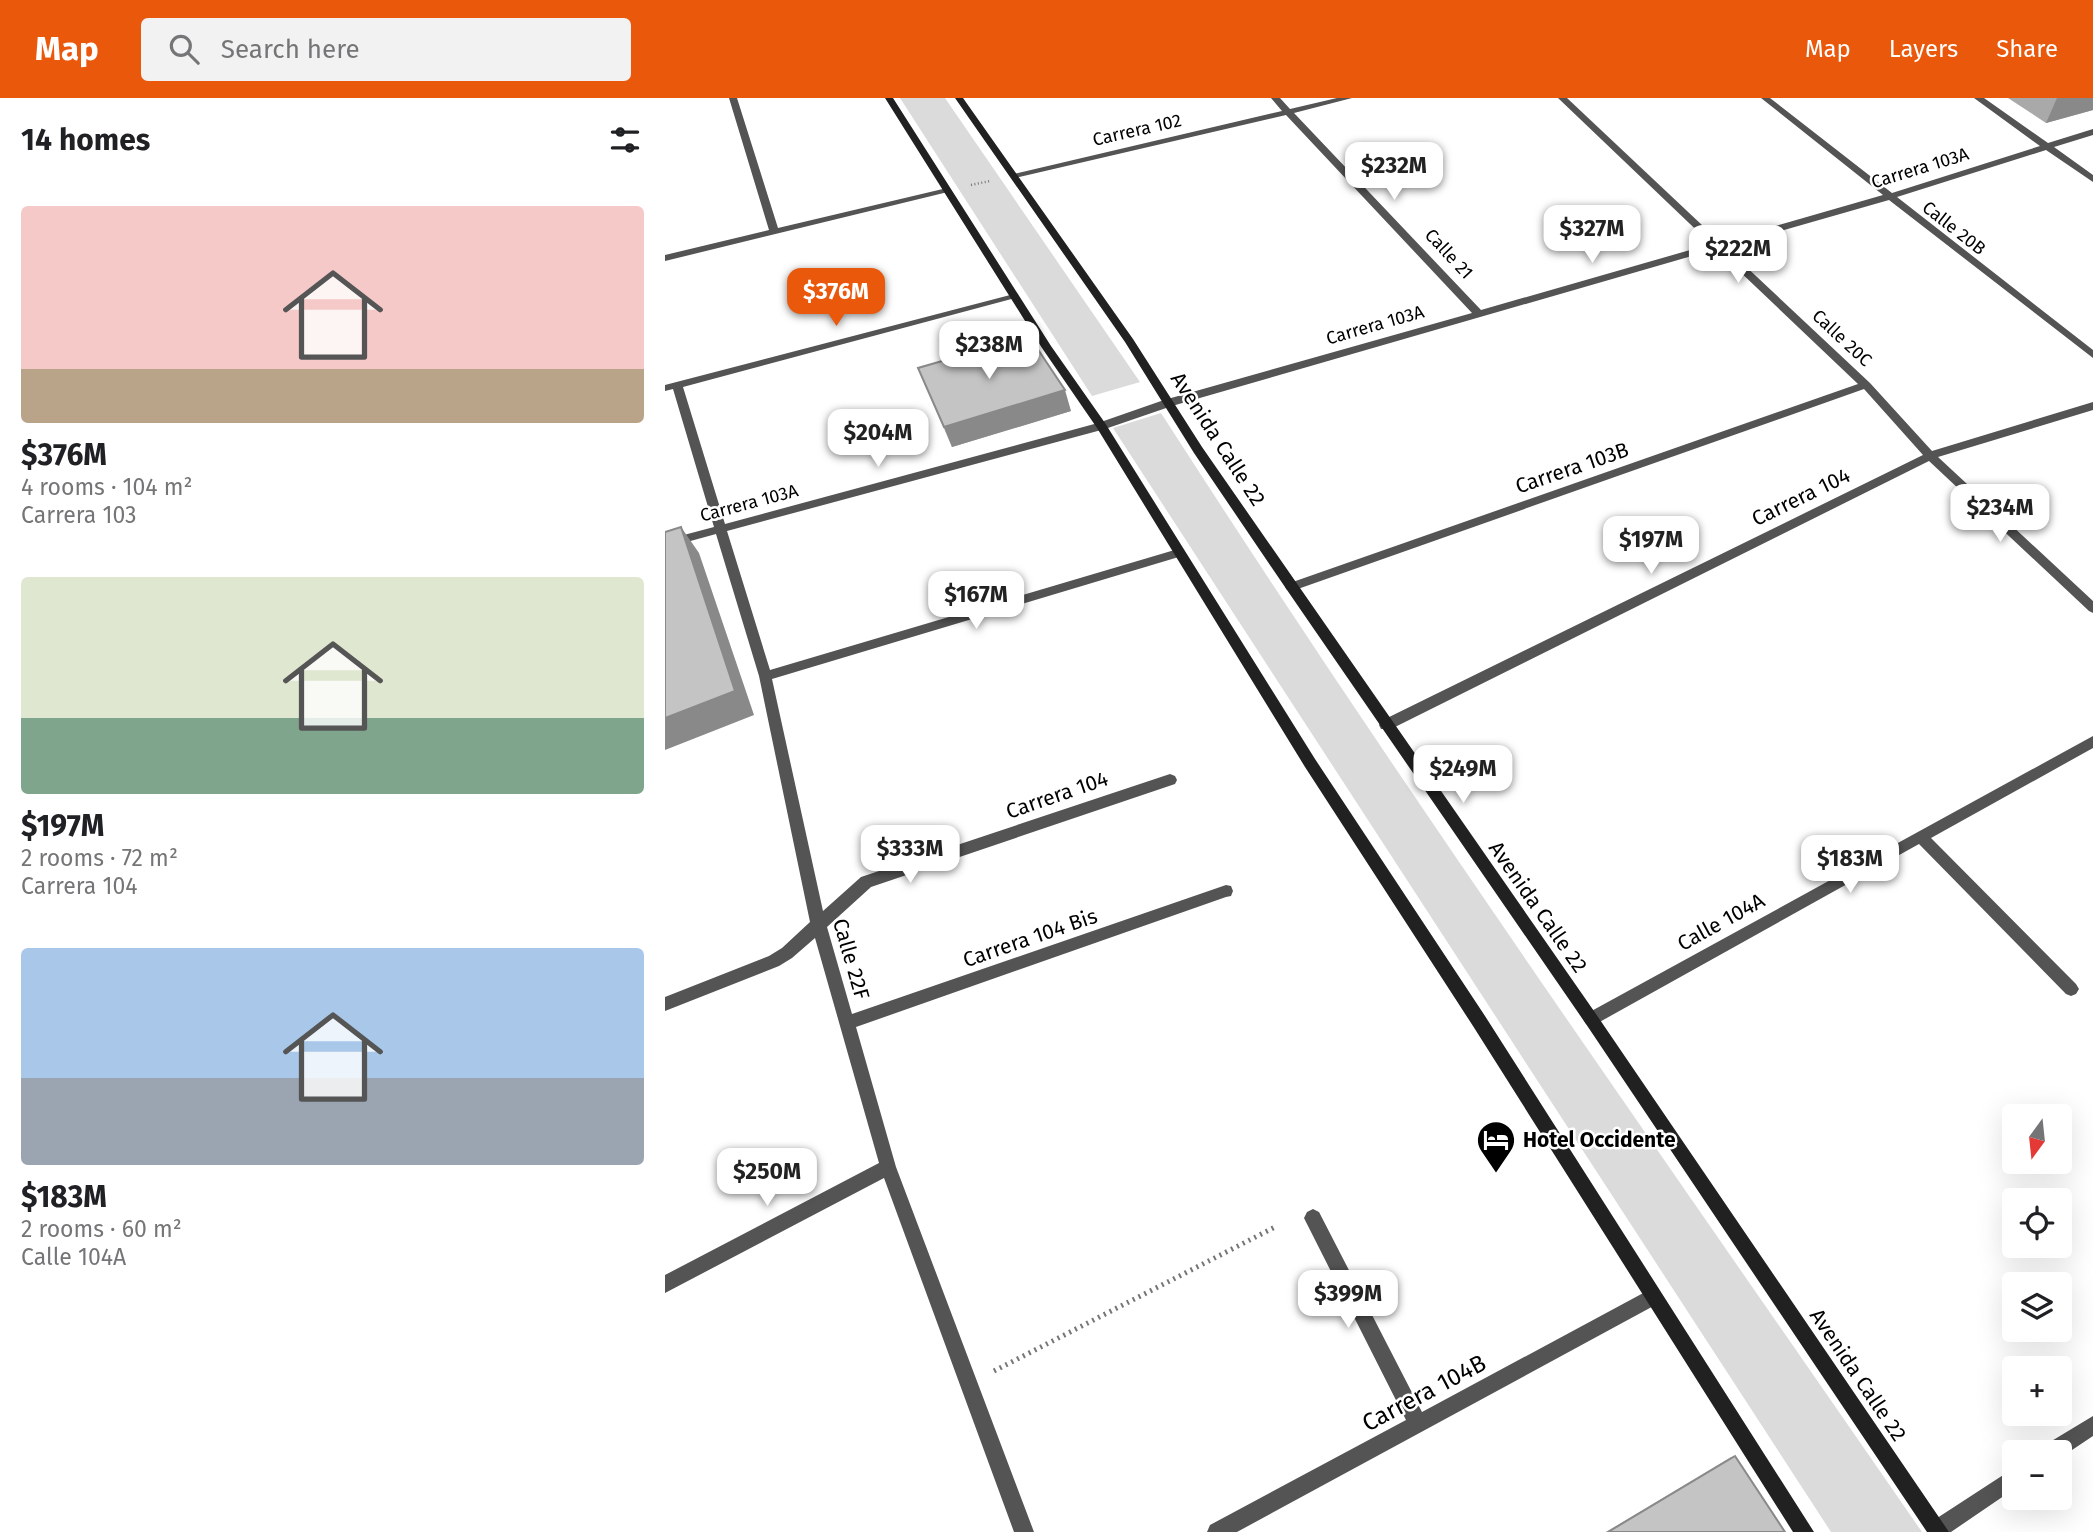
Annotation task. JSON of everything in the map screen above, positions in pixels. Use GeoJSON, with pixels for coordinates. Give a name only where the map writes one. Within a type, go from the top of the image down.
{"type":"FeatureCollection","features":[{"type":"Feature","properties":{"kind":"street"},"geometry":{"type":"LineString","coordinates":[[733,98],[774,232]]}},
{"type":"Feature","properties":{"kind":"street"},"geometry":{"type":"LineString","coordinates":[[890,98],[1014,297],[1101,426],[1310,763],[1479,1021],[1804,1532]]}},
{"type":"Feature","properties":{"kind":"street","name":"Avenida Calle 22"},"geometry":{"type":"LineString","coordinates":[[959,98],[1129,341],[1291,587],[1591,1019],[1938,1531]]}},
{"type":"Feature","properties":{"kind":"street","name":"Calle 21"},"geometry":{"type":"LineString","coordinates":[[1275,98],[1478,313]]}},
{"type":"Feature","properties":{"kind":"street","name":"Carrera 102"},"geometry":{"type":"LineString","coordinates":[[1015,175],[1348,98]]}},
{"type":"Feature","properties":{"kind":"street","name":"Calle 20C"},"geometry":{"type":"LineString","coordinates":[[1562,98],[1866,385],[1930,456],[2093,608]]}},
{"type":"Feature","properties":{"kind":"street","name":"Calle 20B"},"geometry":{"type":"LineString","coordinates":[[1765,98],[2093,355]]}},
{"type":"Feature","properties":{"kind":"street"},"geometry":{"type":"LineString","coordinates":[[1978,98],[2093,179]]}},
{"type":"Feature","properties":{"kind":"street","name":"Carrera 103A"},"geometry":{"type":"LineString","coordinates":[[665,544],[1101,426],[1168,402],[1888,197],[2093,132]]}},
{"type":"Feature","properties":{"kind":"street"},"geometry":{"type":"LineString","coordinates":[[665,258],[947,191]]}},
{"type":"Feature","properties":{"kind":"street"},"geometry":{"type":"LineString","coordinates":[[671,387],[1014,297]]}},
{"type":"Feature","properties":{"kind":"street","name":"Carrera 103B"},"geometry":{"type":"LineString","coordinates":[[1291,587],[1866,385]]}},
{"type":"Feature","properties":{"kind":"street","name":"Calle 22F"},"geometry":{"type":"LineString","coordinates":[[671,387],[721,528],[765,676],[818,923],[888,1167],[1024,1532]]}},
{"type":"Feature","properties":{"kind":"street","name":"Carrera 104"},"geometry":{"type":"LineString","coordinates":[[1387,725],[1930,456],[2093,406]]}},
{"type":"Feature","properties":{"kind":"street"},"geometry":{"type":"LineString","coordinates":[[765,676],[1178,553]]}},
{"type":"Feature","properties":{"kind":"street","name":"Calle 104A"},"geometry":{"type":"LineString","coordinates":[[1591,1019],[2093,741]]}},
{"type":"Feature","properties":{"kind":"street","name":"Carrera 104"},"geometry":{"type":"LineString","coordinates":[[665,1004],[774,961],[787,953],[866,882],[1170,780]]}},
{"type":"Feature","properties":{"kind":"street"},"geometry":{"type":"LineString","coordinates":[[1920,835],[2071,989]]}},
{"type":"Feature","properties":{"kind":"street","name":"Carrera 104 Bis"},"geometry":{"type":"LineString","coordinates":[[848,1023],[1226,891]]}},
{"type":"Feature","properties":{"kind":"street"},"geometry":{"type":"LineString","coordinates":[[665,1284],[888,1167]]}},
{"type":"Feature","properties":{"kind":"street"},"geometry":{"type":"LineString","coordinates":[[1313,1218],[1418,1424]]}},
{"type":"Feature","properties":{"kind":"street","name":"Carrera 104B"},"geometry":{"type":"LineString","coordinates":[[1217,1532],[1653,1297]]}},
{"type":"Feature","properties":{"kind":"street"},"geometry":{"type":"LineString","coordinates":[[2071,1440],[2093,1426]]}},
{"type":"Feature","properties":{"kind":"street"},"geometry":{"type":"LineString","coordinates":[[1938,1531],[2002,1486]]}},
{"type":"Feature","properties":{"kind":"path"},"geometry":{"type":"LineString","coordinates":[[947,191],[1015,175]]}},
{"type":"Feature","properties":{"kind":"path"},"geometry":{"type":"LineString","coordinates":[[969,1384],[1276,1226]]}},
{"type":"Feature","properties":{"kind":"shaded area"},"geometry":{"type":"Polygon","coordinates":[[[900,98],[945,98],[1140,382],[1092,396],[900,98]]]}},
{"type":"Feature","properties":{"kind":"shaded area"},"geometry":{"type":"Polygon","coordinates":[[[1161,413],[1442,836],[1922,1532],[1831,1532],[1113,428],[1161,413]]]}},
{"type":"Feature","properties":{"kind":"building"},"geometry":{"type":"Polygon","coordinates":[[[1029,336],[1065,390],[944,427],[918,368],[1029,336]]]}},
{"type":"Feature","properties":{"kind":"building"},"geometry":{"type":"Polygon","coordinates":[[[681,527],[735,691],[665,718],[665,532],[681,527]]]}},
{"type":"Feature","properties":{"kind":"building"},"geometry":{"type":"Polygon","coordinates":[[[1735,1456],[1785,1532],[1608,1532],[1735,1456]]]}},
{"type":"Feature","properties":{"kind":"place","name":"Hotel Occidente"},"geometry":{"type":"Point","coordinates":[1496,1174]}}]}
